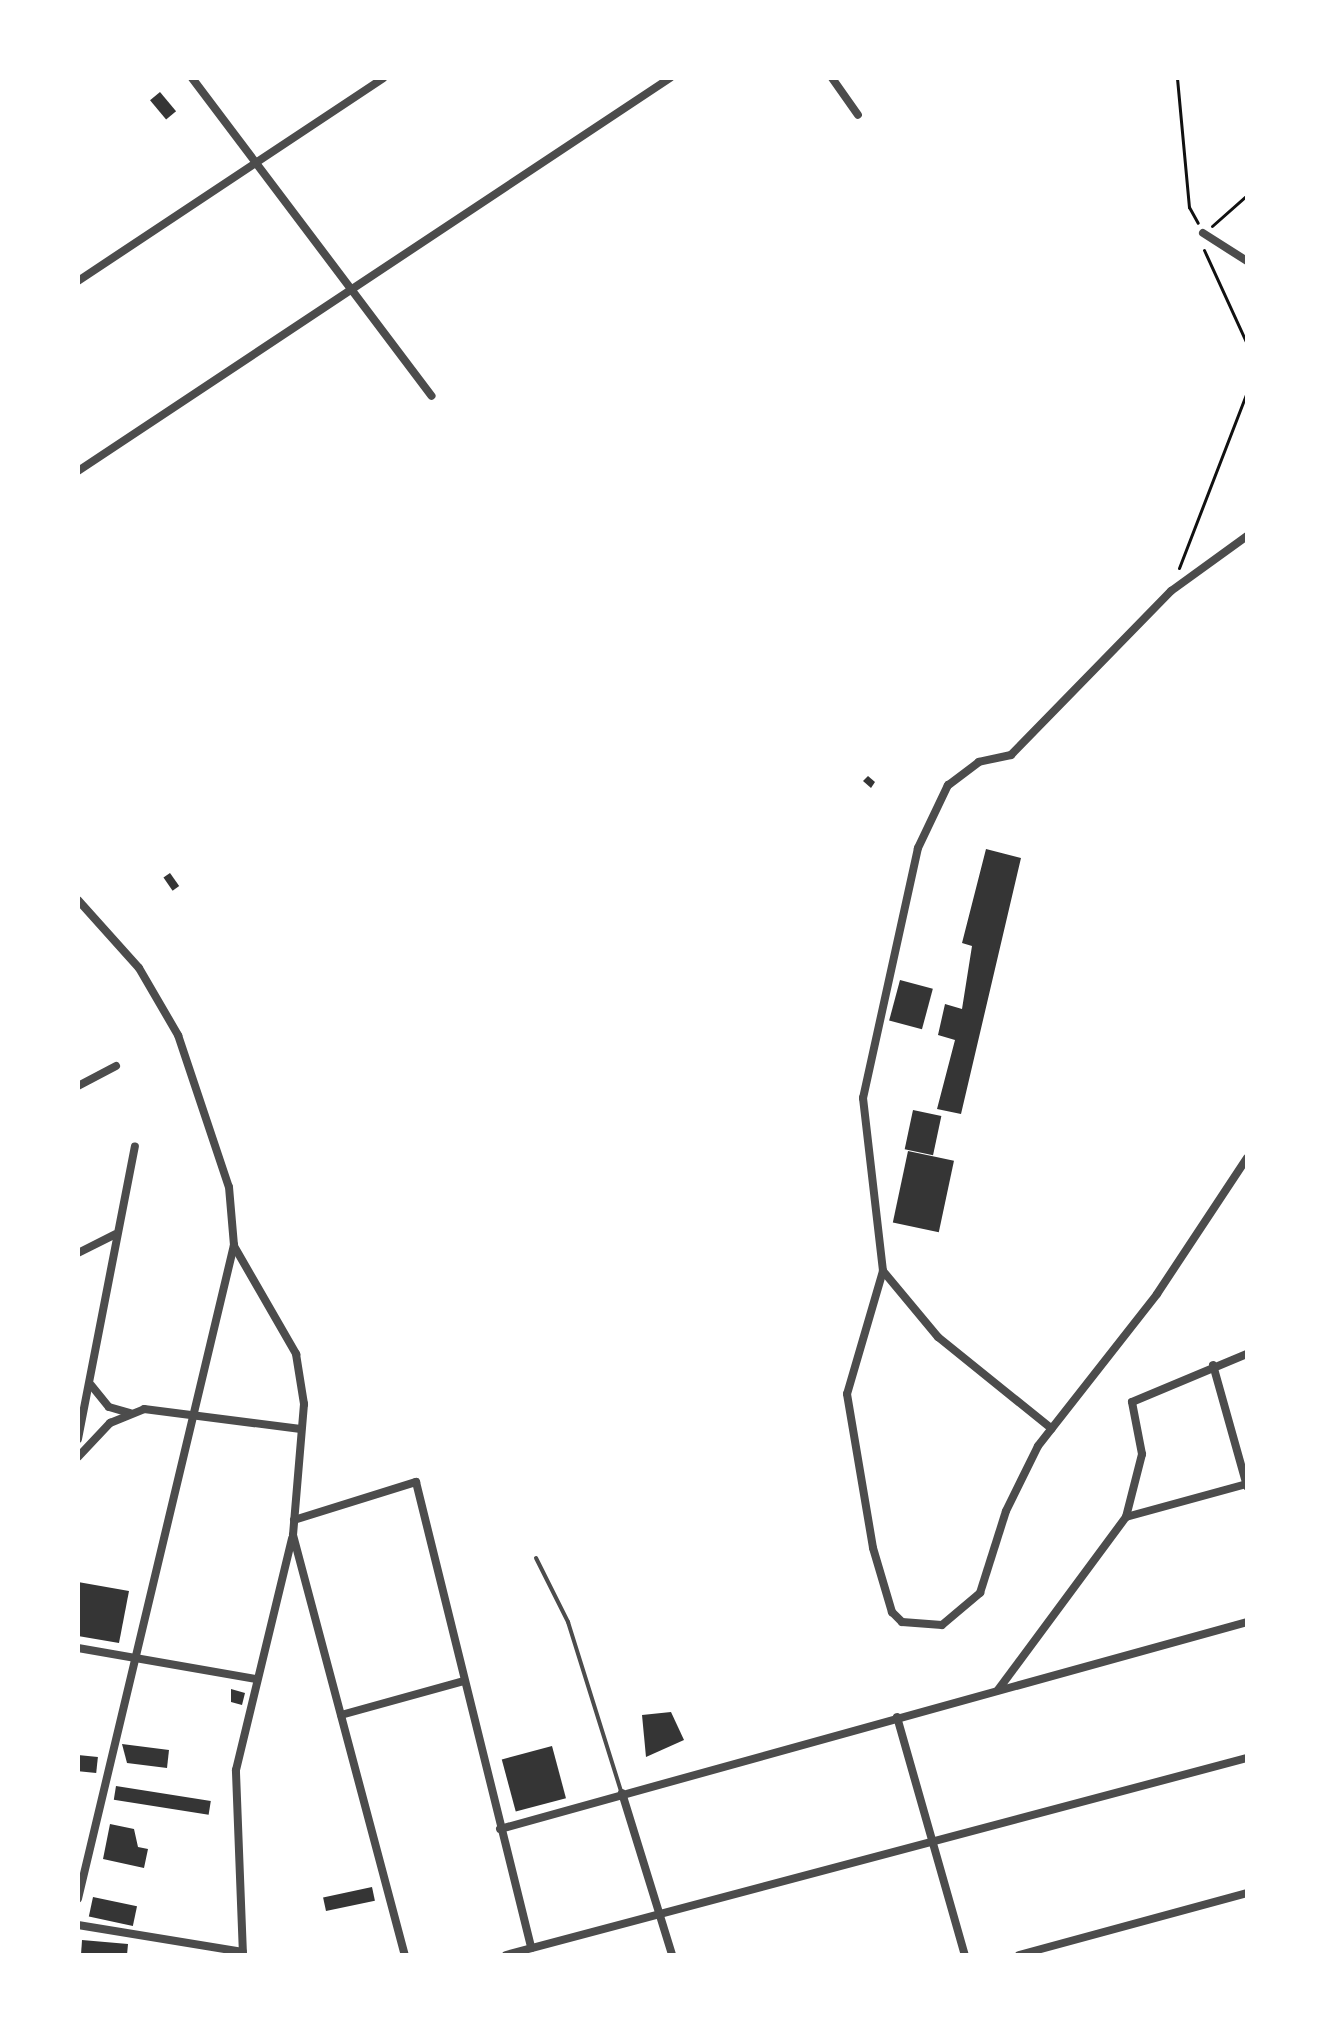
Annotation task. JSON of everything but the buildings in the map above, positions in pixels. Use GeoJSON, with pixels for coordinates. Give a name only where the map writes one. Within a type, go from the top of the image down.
{"type":"FeatureCollection","features":[{"type":"Feature","properties":{"kind":"street"},"geometry":{"type":"LineString","coordinates":[[192,78],[432,396]]}},
{"type":"Feature","properties":{"kind":"street"},"geometry":{"type":"LineString","coordinates":[[78,281],[383,78]]}},
{"type":"Feature","properties":{"kind":"street"},"geometry":{"type":"LineString","coordinates":[[78,471],[355,290],[670,78]]}},
{"type":"Feature","properties":{"kind":"street"},"geometry":{"type":"LineString","coordinates":[[832,78],[858,115]]}},
{"type":"Feature","properties":{"kind":"street"},"geometry":{"type":"LineString","coordinates":[[1203,233],[1247,261]]}},
{"type":"Feature","properties":{"kind":"street"},"geometry":{"type":"LineString","coordinates":[[1247,536],[1171,591],[1011,755],[979,762],[933,807],[863,1098],[883,1271],[847,1394],[847,1418],[873,1548],[892,1612],[902,1622],[942,1625],[980,1593],[1006,1511],[1052,1429],[1157,1294],[1247,1158]]}},
{"type":"Feature","properties":{"kind":"street"},"geometry":{"type":"LineString","coordinates":[[78,900],[139,968],[178,1035],[229,1187],[234,1245],[191,1414],[78,1899]]}},
{"type":"Feature","properties":{"kind":"street"},"geometry":{"type":"LineString","coordinates":[[78,1086],[116,1066]]}},
{"type":"Feature","properties":{"kind":"street"},"geometry":{"type":"LineString","coordinates":[[78,1439],[91,1385],[116,1234],[135,1146]]}},
{"type":"Feature","properties":{"kind":"street"},"geometry":{"type":"LineString","coordinates":[[78,1253],[116,1234]]}},
{"type":"Feature","properties":{"kind":"street"},"geometry":{"type":"LineString","coordinates":[[78,1925],[243,1954],[235,1789],[256,1679],[293,1535],[301,1429],[296,1354],[234,1245]]}},
{"type":"Feature","properties":{"kind":"street"},"geometry":{"type":"LineString","coordinates":[[883,1271],[938,1337],[1052,1429]]}},
{"type":"Feature","properties":{"kind":"street"},"geometry":{"type":"LineString","coordinates":[[997,1691],[1126,1517],[1142,1454],[1132,1402],[1213,1365],[1247,1354]]}},
{"type":"Feature","properties":{"kind":"street"},"geometry":{"type":"LineString","coordinates":[[1126,1517],[1247,1484],[1213,1365]]}},
{"type":"Feature","properties":{"kind":"street"},"geometry":{"type":"LineString","coordinates":[[91,1385],[109,1407],[130,1413],[191,1414],[301,1429]]}},
{"type":"Feature","properties":{"kind":"street"},"geometry":{"type":"LineString","coordinates":[[78,1457],[130,1413]]}},
{"type":"Feature","properties":{"kind":"street"},"geometry":{"type":"LineString","coordinates":[[294,1520],[416,1482],[531,1948]]}},
{"type":"Feature","properties":{"kind":"street"},"geometry":{"type":"LineString","coordinates":[[293,1535],[405,1955]]}},
{"type":"Feature","properties":{"kind":"street"},"geometry":{"type":"LineString","coordinates":[[500,1829],[1247,1622]]}},
{"type":"Feature","properties":{"kind":"street"},"geometry":{"type":"LineString","coordinates":[[78,1648],[256,1679]]}},
{"type":"Feature","properties":{"kind":"street"},"geometry":{"type":"LineString","coordinates":[[341,1715],[464,1681]]}},
{"type":"Feature","properties":{"kind":"street"},"geometry":{"type":"LineString","coordinates":[[897,1717],[965,1955]]}},
{"type":"Feature","properties":{"kind":"street"},"geometry":{"type":"LineString","coordinates":[[506,1955],[1247,1758]]}},
{"type":"Feature","properties":{"kind":"street"},"geometry":{"type":"LineString","coordinates":[[622,1793],[672,1955]]}},
{"type":"Feature","properties":{"kind":"street"},"geometry":{"type":"LineString","coordinates":[[1019,1955],[1247,1893]]}},
{"type":"Feature","properties":{"kind":"street"},"geometry":{"type":"LineString","coordinates":[[184,1955],[186,1944]]}},
{"type":"Feature","properties":{"kind":"lane"},"geometry":{"type":"LineString","coordinates":[[536,1558],[568,1622],[622,1793]]}},
{"type":"Feature","properties":{"kind":"path"},"geometry":{"type":"LineString","coordinates":[[1177,78],[1189,207],[1203,233],[1212,276],[1247,344]]}},
{"type":"Feature","properties":{"kind":"path"},"geometry":{"type":"LineString","coordinates":[[1203,233],[1247,195]]}},
{"type":"Feature","properties":{"kind":"path"},"geometry":{"type":"LineString","coordinates":[[1171,591],[1247,392]]}}]}
